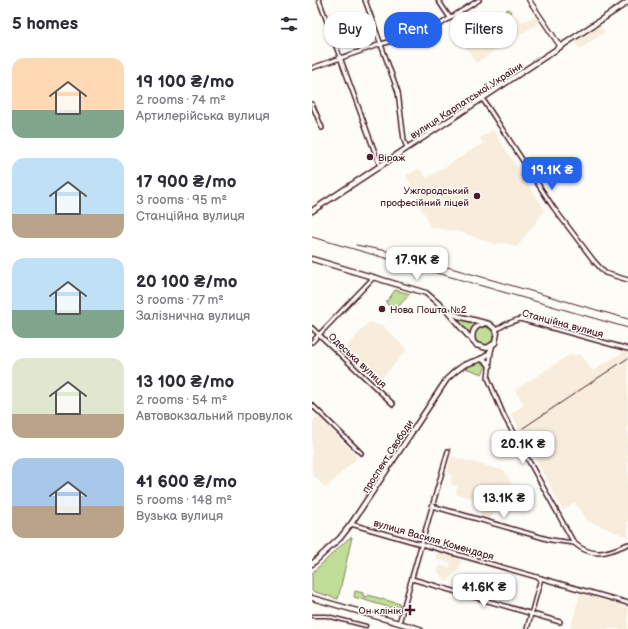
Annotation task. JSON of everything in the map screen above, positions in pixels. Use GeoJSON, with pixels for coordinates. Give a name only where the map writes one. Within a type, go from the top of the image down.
{"type":"FeatureCollection","features":[{"type":"Feature","properties":{"kind":"main road","name":"вулиця Карпатської України"},"geometry":{"type":"LineString","coordinates":[[312,211],[628,2]]}},
{"type":"Feature","properties":{"kind":"main road"},"geometry":{"type":"LineString","coordinates":[[312,259],[422,291],[446,310],[479,347],[482,355],[478,359],[487,362],[490,366]]}},
{"type":"Feature","properties":{"kind":"main road"},"geometry":{"type":"LineString","coordinates":[[446,310],[484,324],[489,324],[496,330],[497,338],[491,349],[479,347]]}},
{"type":"Feature","properties":{"kind":"main road"},"geometry":{"type":"LineString","coordinates":[[473,342],[473,332],[477,326],[484,324]]}},
{"type":"Feature","properties":{"kind":"main road","name":"проспект Свободи"},"geometry":{"type":"LineString","coordinates":[[312,564],[340,538],[351,524],[447,380],[460,368],[478,359],[491,349]]}},
{"type":"Feature","properties":{"kind":"main road"},"geometry":{"type":"LineString","coordinates":[[312,598],[420,629]]}},
{"type":"Feature","properties":{"kind":"street"},"geometry":{"type":"LineString","coordinates":[[319,0],[380,166]]}},
{"type":"Feature","properties":{"kind":"street"},"geometry":{"type":"LineString","coordinates":[[365,0],[398,92],[404,140],[407,148]]}},
{"type":"Feature","properties":{"kind":"street"},"geometry":{"type":"LineString","coordinates":[[312,68],[381,44],[428,32],[450,18],[438,0]]}},
{"type":"Feature","properties":{"kind":"street"},"geometry":{"type":"LineString","coordinates":[[460,12],[479,0]]}},
{"type":"Feature","properties":{"kind":"street"},"geometry":{"type":"LineString","coordinates":[[529,0],[560,46]]}},
{"type":"Feature","properties":{"kind":"street"},"geometry":{"type":"LineString","coordinates":[[482,98],[553,207],[597,265],[605,273],[628,280]]}},
{"type":"Feature","properties":{"kind":"street"},"geometry":{"type":"LineString","coordinates":[[312,104],[322,128]]}},
{"type":"Feature","properties":{"kind":"street"},"geometry":{"type":"LineString","coordinates":[[312,342],[374,277]]}},
{"type":"Feature","properties":{"kind":"street","name":"Станційна вулиця"},"geometry":{"type":"LineString","coordinates":[[496,330],[506,324],[520,319],[628,349]]}},
{"type":"Feature","properties":{"kind":"street","name":"Одеська вулиця"},"geometry":{"type":"LineString","coordinates":[[312,328],[394,404]]}},
{"type":"Feature","properties":{"kind":"street"},"geometry":{"type":"LineString","coordinates":[[491,349],[488,378],[504,416],[574,543],[581,548],[603,553],[628,544]]}},
{"type":"Feature","properties":{"kind":"street"},"geometry":{"type":"LineString","coordinates":[[312,405],[360,453]]}},
{"type":"Feature","properties":{"kind":"street"},"geometry":{"type":"LineString","coordinates":[[400,623],[448,451]]}},
{"type":"Feature","properties":{"kind":"street"},"geometry":{"type":"LineString","coordinates":[[432,506],[551,540],[574,543]]}},
{"type":"Feature","properties":{"kind":"street","name":"вулиця Василя Комендаря"},"geometry":{"type":"LineString","coordinates":[[351,524],[628,603]]}},
{"type":"Feature","properties":{"kind":"street"},"geometry":{"type":"LineString","coordinates":[[526,629],[541,578]]}},
{"type":"Feature","properties":{"kind":"street"},"geometry":{"type":"LineString","coordinates":[[412,579],[560,622]]}},
{"type":"Feature","properties":{"kind":"street"},"geometry":{"type":"LineString","coordinates":[[312,616],[327,616],[366,626]]}},
{"type":"Feature","properties":{"kind":"shaded area"},"geometry":{"type":"Polygon","coordinates":[[[509,7],[513,12],[502,12],[509,7]]]}},
{"type":"Feature","properties":{"kind":"shaded area"},"geometry":{"type":"Polygon","coordinates":[[[536,15],[540,22],[517,37],[517,16],[522,22],[536,15]]]}},
{"type":"Feature","properties":{"kind":"shaded area"},"geometry":{"type":"Polygon","coordinates":[[[600,25],[605,32],[580,49],[575,42],[600,25]]]}},
{"type":"Feature","properties":{"kind":"shaded area"},"geometry":{"type":"Polygon","coordinates":[[[467,48],[499,48],[476,63],[467,48]]]}},
{"type":"Feature","properties":{"kind":"shaded area","name":"Ужгородський професійний ліцей"},"geometry":{"type":"Polygon","coordinates":[[[493,130],[545,210],[517,247],[506,243],[495,244],[463,233],[430,227],[425,214],[420,208],[423,203],[406,176],[419,168],[428,180],[429,177],[483,143],[480,138],[493,130]]]}},
{"type":"Feature","properties":{"kind":"shaded area"},"geometry":{"type":"Polygon","coordinates":[[[369,322],[384,327],[407,350],[377,383],[343,350],[369,322]]]}},
{"type":"Feature","properties":{"kind":"shaded area"},"geometry":{"type":"Polygon","coordinates":[[[626,350],[628,351],[628,537],[587,521],[575,503],[563,510],[511,414],[524,405],[515,390],[569,355],[574,356],[579,354],[593,371],[626,350]]]}},
{"type":"Feature","properties":{"kind":"shaded area"},"geometry":{"type":"Polygon","coordinates":[[[318,416],[358,457],[326,488],[312,474],[312,422],[318,416]]]}},
{"type":"Feature","properties":{"kind":"shaded area"},"geometry":{"type":"Polygon","coordinates":[[[451,456],[505,471],[510,480],[515,505],[492,514],[489,521],[480,519],[484,502],[456,494],[458,487],[450,484],[452,477],[447,471],[451,456]]]}},
{"type":"Feature","properties":{"kind":"shaded area"},"geometry":{"type":"Polygon","coordinates":[[[437,552],[462,559],[458,571],[447,581],[437,571],[439,565],[450,568],[451,563],[435,559],[437,552]]]}},
{"type":"Feature","properties":{"kind":"shaded area"},"geometry":{"type":"Polygon","coordinates":[[[580,593],[628,607],[628,629],[570,629],[580,593]]]}},
{"type":"Feature","properties":{"kind":"green space"},"geometry":{"type":"Polygon","coordinates":[[[508,9],[511,12],[504,12],[508,9]]]}},
{"type":"Feature","properties":{"kind":"green space"},"geometry":{"type":"Polygon","coordinates":[[[395,290],[410,294],[394,311],[386,303],[395,290]]]}},
{"type":"Feature","properties":{"kind":"green space"},"geometry":{"type":"Polygon","coordinates":[[[458,319],[476,324],[469,333],[458,319]]]}},
{"type":"Feature","properties":{"kind":"green space"},"geometry":{"type":"Polygon","coordinates":[[[480,327],[488,327],[493,332],[491,343],[488,345],[480,345],[475,340],[475,332],[480,327]]]}},
{"type":"Feature","properties":{"kind":"green space"},"geometry":{"type":"Polygon","coordinates":[[[484,362],[486,366],[482,374],[465,368],[471,365],[484,362]]]}},
{"type":"Feature","properties":{"kind":"green space"},"geometry":{"type":"Polygon","coordinates":[[[352,537],[338,599],[312,591],[312,573],[352,537]]]}},
{"type":"Feature","properties":{"kind":"green space"},"geometry":{"type":"Polygon","coordinates":[[[355,591],[363,593],[363,596],[367,597],[368,595],[400,604],[398,610],[354,597],[355,591]]]}},
{"type":"Feature","properties":{"kind":"railway"},"geometry":{"type":"LineString","coordinates":[[312,237],[628,328]]}},
{"type":"Feature","properties":{"kind":"railway"},"geometry":{"type":"LineString","coordinates":[[356,245],[402,254],[628,319]]}},
{"type":"Feature","properties":{"kind":"railway"},"geometry":{"type":"LineString","coordinates":[[523,428],[628,358]]}},
{"type":"Feature","properties":{"kind":"place","name":"Віраж"},"geometry":{"type":"Point","coordinates":[370,157]}},
{"type":"Feature","properties":{"kind":"place","name":"Ужгородський професійний ліцей"},"geometry":{"type":"Point","coordinates":[477,196]}},
{"type":"Feature","properties":{"kind":"place","name":"Нова Пошта №2"},"geometry":{"type":"Point","coordinates":[382,309]}},
{"type":"Feature","properties":{"kind":"place","name":"Он клінік"},"geometry":{"type":"Point","coordinates":[410,610]}}]}
